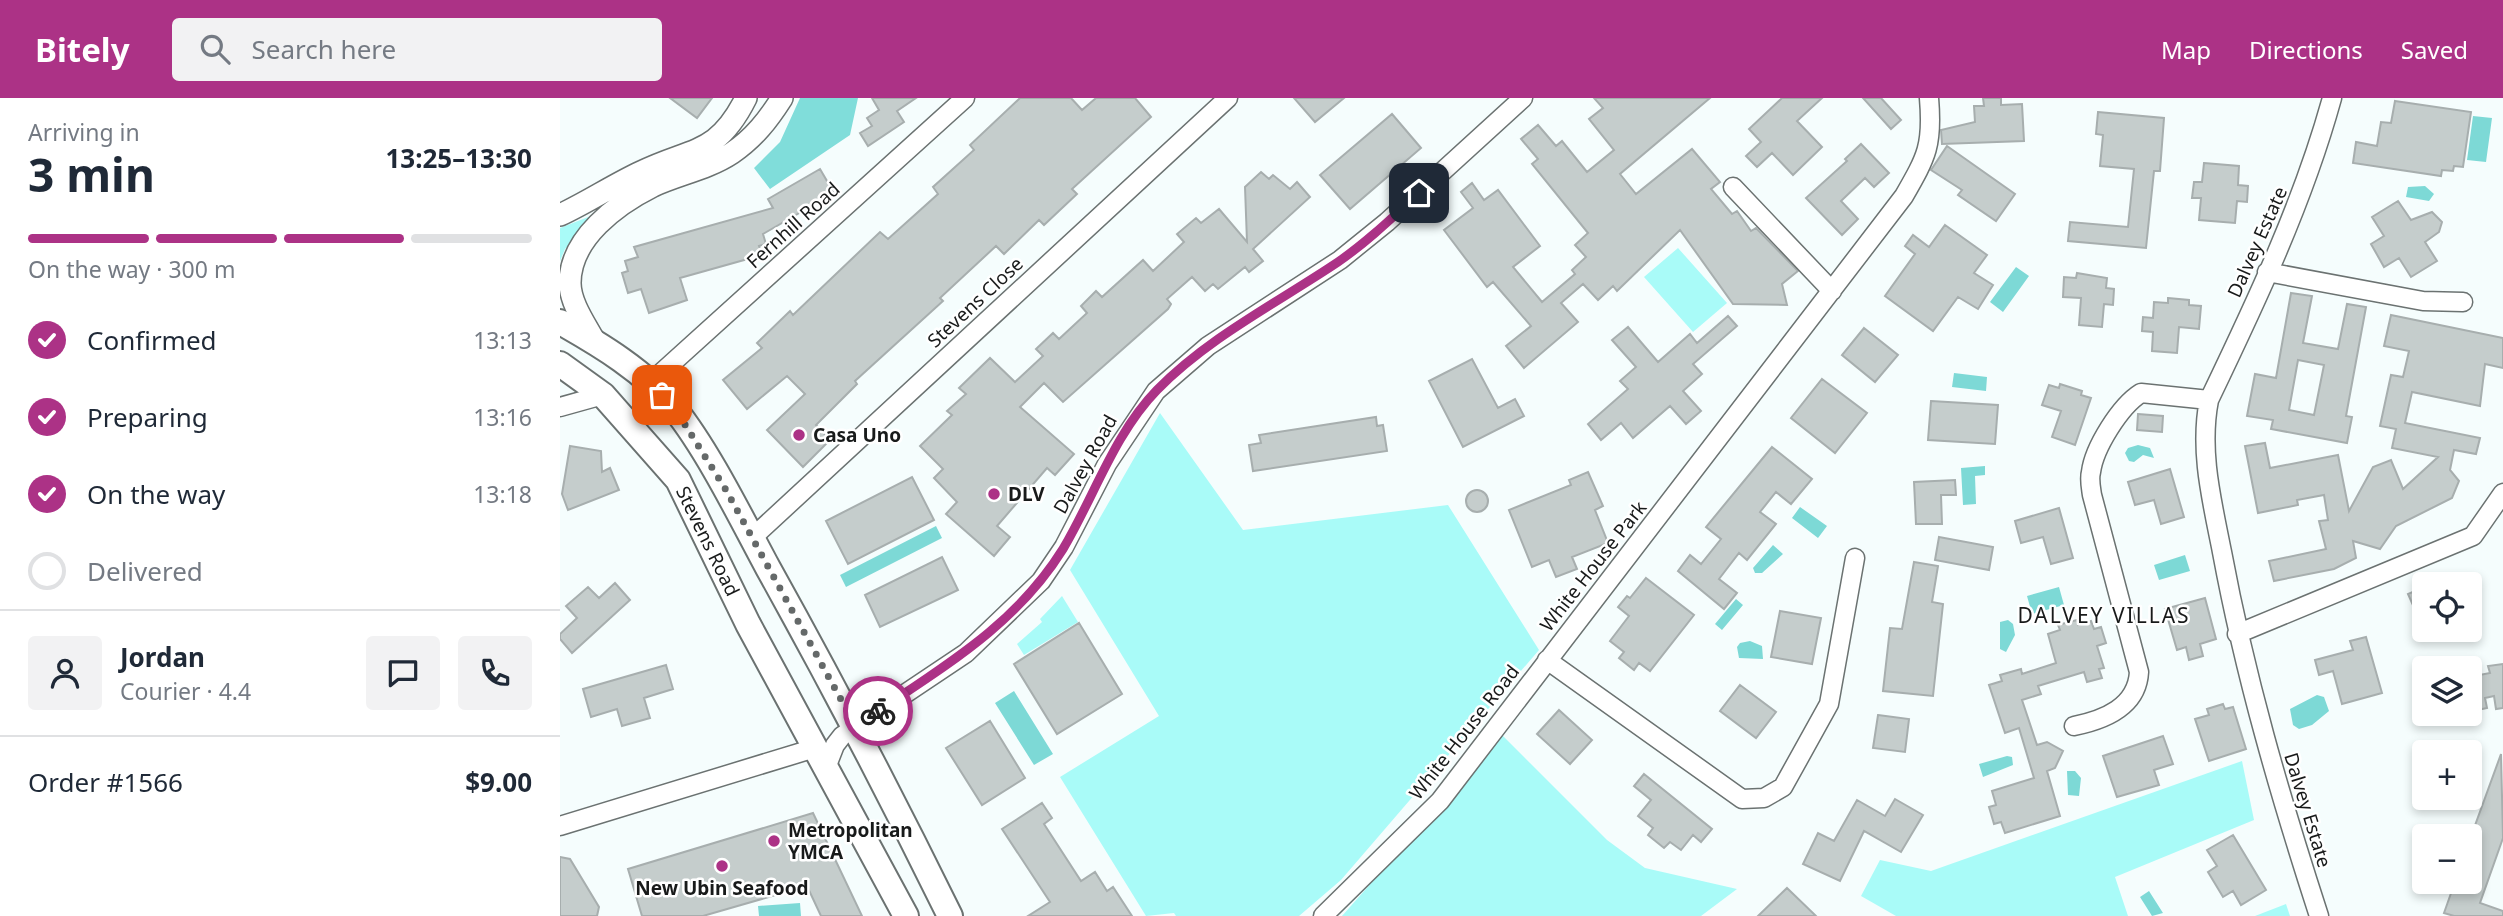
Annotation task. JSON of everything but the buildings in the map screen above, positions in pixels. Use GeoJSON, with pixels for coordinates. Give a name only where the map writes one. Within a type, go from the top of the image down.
{"type":"FeatureCollection","features":[{"type":"Feature","properties":{"kind":"main road","name":"Stevens Road"},"geometry":{"type":"LineString","coordinates":[[560,322],[595,342],[650,383],[674,407],[752,538],[855,725],[950,916]]}},
{"type":"Feature","properties":{"kind":"main road","name":"Stevens Road"},"geometry":{"type":"LineString","coordinates":[[560,364],[603,395],[678,480],[748,624],[906,916]]}},
{"type":"Feature","properties":{"kind":"street"},"geometry":{"type":"LineString","coordinates":[[560,215],[642,171],[700,150],[722,135],[734,122],[746,98]]}},
{"type":"Feature","properties":{"kind":"street"},"geometry":{"type":"LineString","coordinates":[[595,342],[578,310],[570,284],[575,261],[601,219],[653,186],[705,168],[733,153],[766,124],[782,98]]}},
{"type":"Feature","properties":{"kind":"street","name":"Fernhill Road"},"geometry":{"type":"LineString","coordinates":[[650,383],[965,98]]}},
{"type":"Feature","properties":{"kind":"street","name":"Stevens Close"},"geometry":{"type":"LineString","coordinates":[[752,538],[1227,98]]}},
{"type":"Feature","properties":{"kind":"street","name":"Dalvey Road"},"geometry":{"type":"LineString","coordinates":[[821,758],[855,725],[966,653],[1041,581],[1064,547],[1107,464],[1156,391],[1208,346],[1340,260],[1387,222],[1523,98]]}},
{"type":"Feature","properties":{"kind":"street","name":"White House Park"},"geometry":{"type":"LineString","coordinates":[[1855,558],[1829,704],[1783,787],[1764,799],[1742,799],[1547,660],[1904,196],[1921,166],[1932,135],[1929,98]]}},
{"type":"Feature","properties":{"kind":"street","name":"Dalvey Estate"},"geometry":{"type":"LineString","coordinates":[[2319,916],[2264,741],[2237,634],[2206,464],[2203,428],[2208,400],[2316,158],[2332,98]]}},
{"type":"Feature","properties":{"kind":"street"},"geometry":{"type":"LineString","coordinates":[[1733,187],[1832,291]]}},
{"type":"Feature","properties":{"kind":"street"},"geometry":{"type":"LineString","coordinates":[[2267,272],[2423,301],[2463,302]]}},
{"type":"Feature","properties":{"kind":"street"},"geometry":{"type":"LineString","coordinates":[[2074,726],[2103,720],[2125,704],[2138,683],[2139,672],[2092,495],[2091,471],[2115,417],[2132,398],[2141,393],[2157,393],[2208,400]]}},
{"type":"Feature","properties":{"kind":"street"},"geometry":{"type":"LineString","coordinates":[[560,407],[603,395]]}},
{"type":"Feature","properties":{"kind":"street"},"geometry":{"type":"LineString","coordinates":[[2237,634],[2473,536],[2503,493]]}},
{"type":"Feature","properties":{"kind":"street","name":"White House Road"},"geometry":{"type":"LineString","coordinates":[[1323,916],[1440,800],[1547,660]]}},
{"type":"Feature","properties":{"kind":"street"},"geometry":{"type":"LineString","coordinates":[[560,826],[821,758]]}},
{"type":"Feature","properties":{"kind":"shaded area"},"geometry":{"type":"Polygon","coordinates":[[[800,98],[858,98],[850,135],[770,189],[754,168],[780,142],[800,98]]]}},
{"type":"Feature","properties":{"kind":"shaded area"},"geometry":{"type":"Polygon","coordinates":[[[2473,116],[2492,118],[2486,162],[2467,160],[2473,116]]]}},
{"type":"Feature","properties":{"kind":"shaded area"},"geometry":{"type":"Polygon","coordinates":[[[2425,186],[2434,194],[2429,201],[2406,197],[2408,187],[2425,186]]]}},
{"type":"Feature","properties":{"kind":"shaded area"},"geometry":{"type":"Polygon","coordinates":[[[601,212],[565,249],[560,261],[560,228],[601,212]]]}},
{"type":"Feature","properties":{"kind":"shaded area"},"geometry":{"type":"Polygon","coordinates":[[[1678,248],[1727,303],[1693,332],[1644,277],[1678,248]]]}},
{"type":"Feature","properties":{"kind":"shaded area"},"geometry":{"type":"Polygon","coordinates":[[[2016,267],[2029,276],[2003,312],[1990,302],[2016,267]]]}},
{"type":"Feature","properties":{"kind":"shaded area"},"geometry":{"type":"Polygon","coordinates":[[[1954,373],[1987,377],[1986,391],[1952,387],[1954,373]]]}},
{"type":"Feature","properties":{"kind":"shaded area"},"geometry":{"type":"Polygon","coordinates":[[[1160,413],[1243,530],[1448,505],[1539,650],[1341,880],[1299,916],[1176,916],[1174,913],[1146,916],[1060,777],[1159,716],[1070,570],[1160,413]]]}},
{"type":"Feature","properties":{"kind":"shaded area"},"geometry":{"type":"Polygon","coordinates":[[[2138,445],[2150,448],[2154,458],[2143,455],[2134,462],[2129,461],[2125,453],[2128,448],[2138,445]]]}},
{"type":"Feature","properties":{"kind":"shaded area"},"geometry":{"type":"Polygon","coordinates":[[[1985,466],[1985,475],[1975,476],[1976,504],[1963,505],[1961,468],[1985,466]]]}},
{"type":"Feature","properties":{"kind":"shaded area"},"geometry":{"type":"Polygon","coordinates":[[[1800,507],[1827,526],[1818,538],[1792,518],[1800,507]]]}},
{"type":"Feature","properties":{"kind":"shaded area"},"geometry":{"type":"Polygon","coordinates":[[[936,526],[942,538],[846,587],[840,575],[936,526]]]}},
{"type":"Feature","properties":{"kind":"shaded area"},"geometry":{"type":"Polygon","coordinates":[[[1773,545],[1783,554],[1762,573],[1755,573],[1753,568],[1773,545]]]}},
{"type":"Feature","properties":{"kind":"shaded area"},"geometry":{"type":"Polygon","coordinates":[[[2185,555],[2190,571],[2159,580],[2154,565],[2185,555]]]}},
{"type":"Feature","properties":{"kind":"shaded area"},"geometry":{"type":"Polygon","coordinates":[[[2059,587],[2064,605],[2032,614],[2027,596],[2059,587]]]}},
{"type":"Feature","properties":{"kind":"shaded area"},"geometry":{"type":"Polygon","coordinates":[[[1062,596],[1078,622],[1024,655],[1017,644],[1042,622],[1040,619],[1062,596]]]}},
{"type":"Feature","properties":{"kind":"shaded area"},"geometry":{"type":"Polygon","coordinates":[[[1736,599],[1743,605],[1722,630],[1715,624],[1736,599]]]}},
{"type":"Feature","properties":{"kind":"shaded area"},"geometry":{"type":"Polygon","coordinates":[[[2008,620],[2013,624],[2015,635],[2006,652],[2000,649],[2000,622],[2008,620]]]}},
{"type":"Feature","properties":{"kind":"shaded area"},"geometry":{"type":"Polygon","coordinates":[[[1750,641],[1762,646],[1763,659],[1739,658],[1737,647],[1740,643],[1750,641]]]}},
{"type":"Feature","properties":{"kind":"shaded area"},"geometry":{"type":"Polygon","coordinates":[[[1014,691],[1053,754],[1034,765],[995,703],[1014,691]]]}},
{"type":"Feature","properties":{"kind":"shaded area"},"geometry":{"type":"Polygon","coordinates":[[[2317,695],[2324,697],[2329,711],[2312,725],[2299,729],[2293,725],[2290,709],[2317,695]]]}},
{"type":"Feature","properties":{"kind":"shaded area"},"geometry":{"type":"Polygon","coordinates":[[[1502,735],[1607,840],[1645,868],[1737,889],[1701,916],[1342,916],[1502,735]]]}},
{"type":"Feature","properties":{"kind":"shaded area"},"geometry":{"type":"Polygon","coordinates":[[[2012,757],[2013,765],[1983,777],[1979,764],[2012,757]]]}},
{"type":"Feature","properties":{"kind":"shaded area"},"geometry":{"type":"Polygon","coordinates":[[[2242,761],[2254,820],[2115,877],[2128,916],[1896,916],[1861,896],[1880,860],[1931,871],[2242,761]]]}},
{"type":"Feature","properties":{"kind":"shaded area"},"geometry":{"type":"Polygon","coordinates":[[[2067,771],[2075,771],[2081,778],[2079,796],[2068,795],[2067,771]]]}},
{"type":"Feature","properties":{"kind":"shaded area"},"geometry":{"type":"Polygon","coordinates":[[[2149,891],[2163,913],[2152,916],[2140,897],[2149,891]]]}},
{"type":"Feature","properties":{"kind":"shaded area"},"geometry":{"type":"Polygon","coordinates":[[[800,903],[801,916],[759,916],[758,906],[800,903]]]}},
{"type":"Feature","properties":{"kind":"shaded area"},"geometry":{"type":"Polygon","coordinates":[[[2286,904],[2290,916],[2255,916],[2286,904]]]}},
{"type":"Feature","properties":{"kind":"way so far"},"geometry":{"type":"LineString","coordinates":[[662,395],[674,407],[726,490],[855,725],[878,711]]}},
{"type":"Feature","properties":{"kind":"place","name":"Casa Uno"},"geometry":{"type":"Point","coordinates":[799,435]}},
{"type":"Feature","properties":{"kind":"place","name":"DLV"},"geometry":{"type":"Point","coordinates":[994,494]}},
{"type":"Feature","properties":{"kind":"place","name":"Metropolitan YMCA"},"geometry":{"type":"Point","coordinates":[774,841]}},
{"type":"Feature","properties":{"kind":"place","name":"New Ubin Seafood"},"geometry":{"type":"Point","coordinates":[722,866]}},
{"type":"Feature","properties":{"kind":"district","name":"DALVEY VILLAS"},"geometry":{"type":"Point","coordinates":[2104,616]}},
{"type":"Feature","properties":{"kind":"route"},"geometry":{"type":"LineString","coordinates":[[878,711],[966,653],[1015,609],[1041,581],[1064,547],[1107,464],[1138,414],[1156,391],[1208,346],[1340,260],[1419,193]]}}]}
